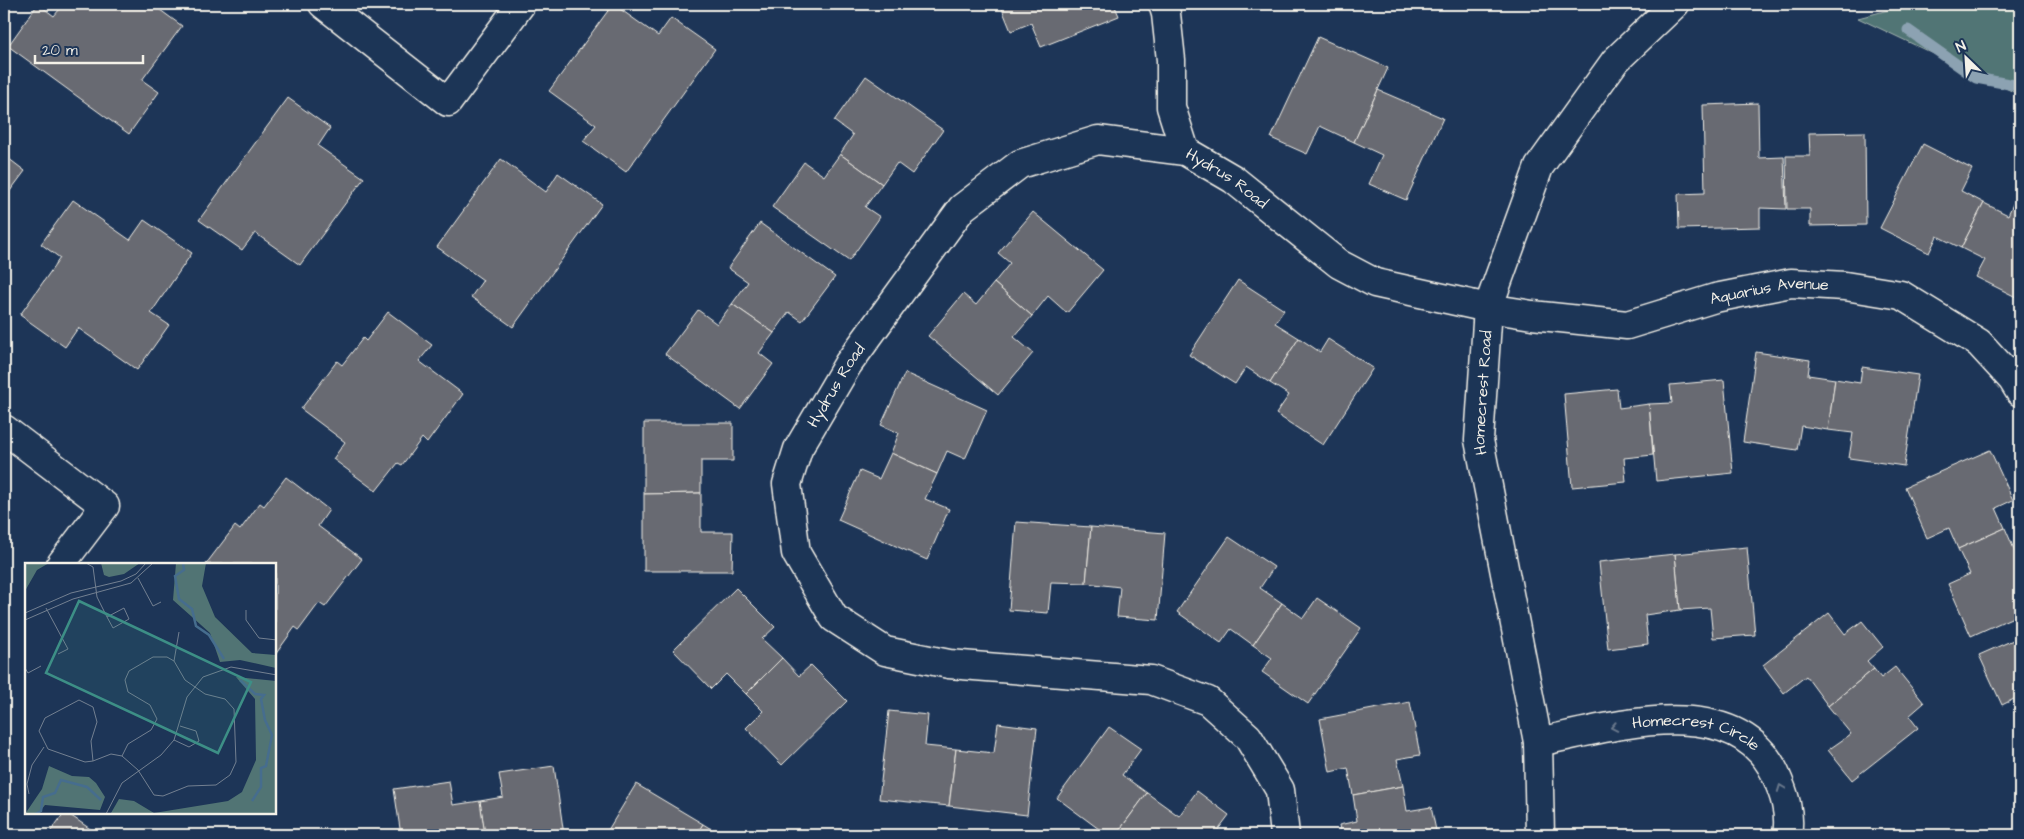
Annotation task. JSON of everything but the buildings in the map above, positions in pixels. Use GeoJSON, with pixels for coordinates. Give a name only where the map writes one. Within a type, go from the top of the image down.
{"type":"FeatureCollection","features":[{"type":"Feature","properties":{"kind":"street"},"geometry":{"type":"LineString","coordinates":[[323,4],[350,12],[448,102],[521,4]]}},
{"type":"Feature","properties":{"kind":"street"},"geometry":{"type":"LineString","coordinates":[[1163,4],[1166,14],[1171,60],[1171,107],[1185,151]]}},
{"type":"Feature","properties":{"kind":"street","name":"Homecrest Road"},"geometry":{"type":"LineString","coordinates":[[1540,835],[1538,742],[1479,440],[1488,308],[1539,166],[1615,61],[1675,4]]}},
{"type":"Feature","properties":{"kind":"street","name":"Hydrus Road"},"geometry":{"type":"LineString","coordinates":[[1286,835],[1280,790],[1248,737],[1208,701],[1151,680],[949,664],[884,651],[834,618],[796,553],[787,484],[798,449],[848,364],[962,208],[1020,164],[1098,140],[1185,151],[1233,179],[1339,264],[1375,283],[1488,308]]}},
{"type":"Feature","properties":{"kind":"street","name":"Aquarius Avenue"},"geometry":{"type":"LineString","coordinates":[[1488,308],[1532,315],[1627,325],[1715,298],[1791,283],[1846,286],[1901,295],[1979,343],[2012,379],[2020,392]]}},
{"type":"Feature","properties":{"kind":"street"},"geometry":{"type":"LineString","coordinates":[[4,429],[105,506],[62,563]]}},
{"type":"Feature","properties":{"kind":"street","name":"Homecrest Circle"},"geometry":{"type":"LineString","coordinates":[[1538,742],[1638,722],[1676,720],[1730,728],[1747,739],[1771,765],[1782,788],[1788,810],[1787,835]]}},
{"type":"Feature","properties":{"kind":"green space"},"geometry":{"type":"Polygon","coordinates":[[[1911,4],[2020,4],[2020,95],[1858,18],[1911,4]]]}},
{"type":"Feature","properties":{"kind":"waterway"},"geometry":{"type":"LineString","coordinates":[[1908,30],[1976,78],[2020,86]]}}]}
